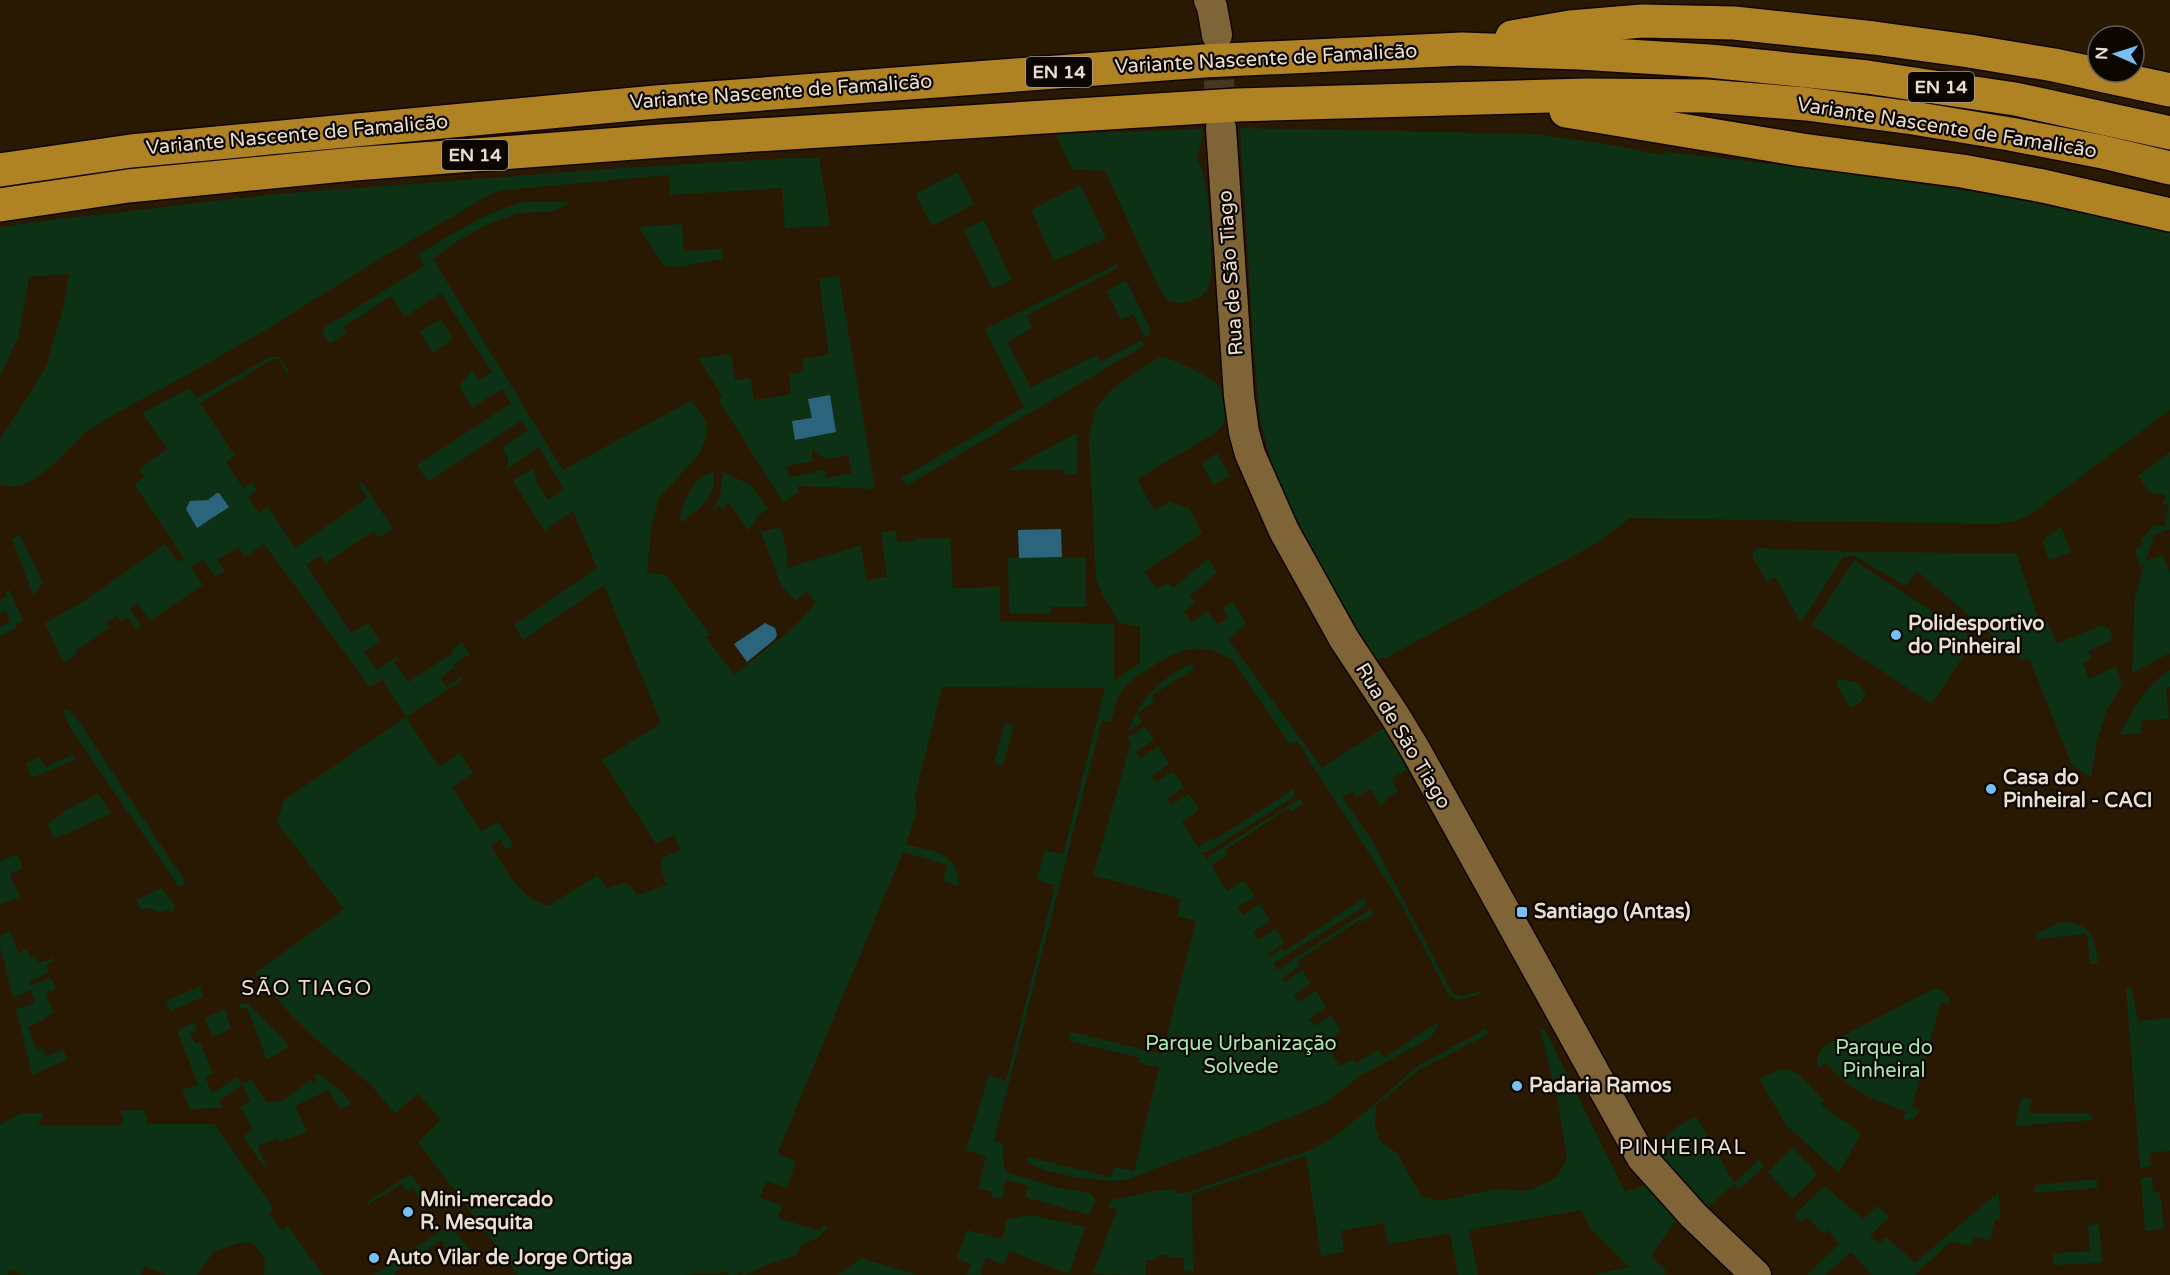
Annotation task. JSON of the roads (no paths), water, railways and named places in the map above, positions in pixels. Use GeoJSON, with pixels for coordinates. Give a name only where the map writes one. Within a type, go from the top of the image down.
{"type":"FeatureCollection","features":[{"type":"Feature","properties":{"kind":"highway"},"geometry":{"type":"LineString","coordinates":[[1462,49],[1511,37],[1570,27],[1642,21],[1734,23],[1969,51],[2054,65],[2170,90]]}},
{"type":"Feature","properties":{"kind":"highway","name":"Variante Nascente de Famalicão"},"geometry":{"type":"LineString","coordinates":[[0,170],[131,151],[656,102],[1192,62],[1462,49],[1709,61],[1867,77],[2015,99],[2170,133]]}},
{"type":"Feature","properties":{"kind":"highway","name":"Variante Nascente de Famalicão"},"geometry":{"type":"LineString","coordinates":[[0,205],[128,186],[342,165],[662,141],[1237,105],[1586,94],[1706,96],[1806,104],[2010,134],[2170,168]]}},
{"type":"Feature","properties":{"kind":"highway"},"geometry":{"type":"LineString","coordinates":[[1487,97],[1802,150],[1974,173],[2170,214]]}},
{"type":"Feature","properties":{"kind":"main road"},"geometry":{"type":"LineString","coordinates":[[1209,0],[1217,35]]}},
{"type":"Feature","properties":{"kind":"main road","name":"Rua de São Tiago"},"geometry":{"type":"LineString","coordinates":[[1221,128],[1239,396],[1250,454],[1267,495],[1312,584],[1344,639],[1415,749],[1642,1158],[1694,1216],[1756,1275]]}},
{"type":"Feature","properties":{"kind":"water"},"geometry":{"type":"Polygon","coordinates":[[[830,395],[836,432],[795,440],[792,421],[812,418],[808,399],[830,395]]]}},
{"type":"Feature","properties":{"kind":"water"},"geometry":{"type":"Polygon","coordinates":[[[217,493],[229,507],[197,528],[186,509],[190,501],[208,500],[217,493]]]}},
{"type":"Feature","properties":{"kind":"water"},"geometry":{"type":"Polygon","coordinates":[[[1061,529],[1062,557],[1019,558],[1018,530],[1061,529]]]}},
{"type":"Feature","properties":{"kind":"water"},"geometry":{"type":"Polygon","coordinates":[[[765,623],[775,628],[777,635],[747,662],[734,644],[765,623]]]}},
{"type":"Feature","properties":{"kind":"tunnel"},"geometry":{"type":"LineString","coordinates":[[1217,35],[1221,128]]}},
{"type":"Feature","properties":{"kind":"place","name":"Polidesportivo do Pinheiral"},"geometry":{"type":"Point","coordinates":[1896,635]}},
{"type":"Feature","properties":{"kind":"place","name":"Casa do Pinheiral - CACI"},"geometry":{"type":"Point","coordinates":[1991,789]}},
{"type":"Feature","properties":{"kind":"place","name":"Santiago (Antas)"},"geometry":{"type":"Point","coordinates":[1522,912]}},
{"type":"Feature","properties":{"kind":"place","name":"Padaria Ramos"},"geometry":{"type":"Point","coordinates":[1517,1086]}},
{"type":"Feature","properties":{"kind":"place","name":"Mini-mercado R. Mesquita"},"geometry":{"type":"Point","coordinates":[408,1212]}},
{"type":"Feature","properties":{"kind":"place","name":"Auto Vilar de Jorge Ortiga"},"geometry":{"type":"Point","coordinates":[374,1258]}},
{"type":"Feature","properties":{"kind":"district","name":"SÃO TIAGO"},"geometry":{"type":"Point","coordinates":[307,988]}},
{"type":"Feature","properties":{"kind":"district","name":"PINHEIRAL"},"geometry":{"type":"Point","coordinates":[1683,1147]}},
{"type":"Feature","properties":{"kind":"park label","name":"Parque Urbanização Solvede"},"geometry":{"type":"Point","coordinates":[1241,1056]}},
{"type":"Feature","properties":{"kind":"park label","name":"Parque do Pinheiral"},"geometry":{"type":"Point","coordinates":[1884,1060]}}]}
